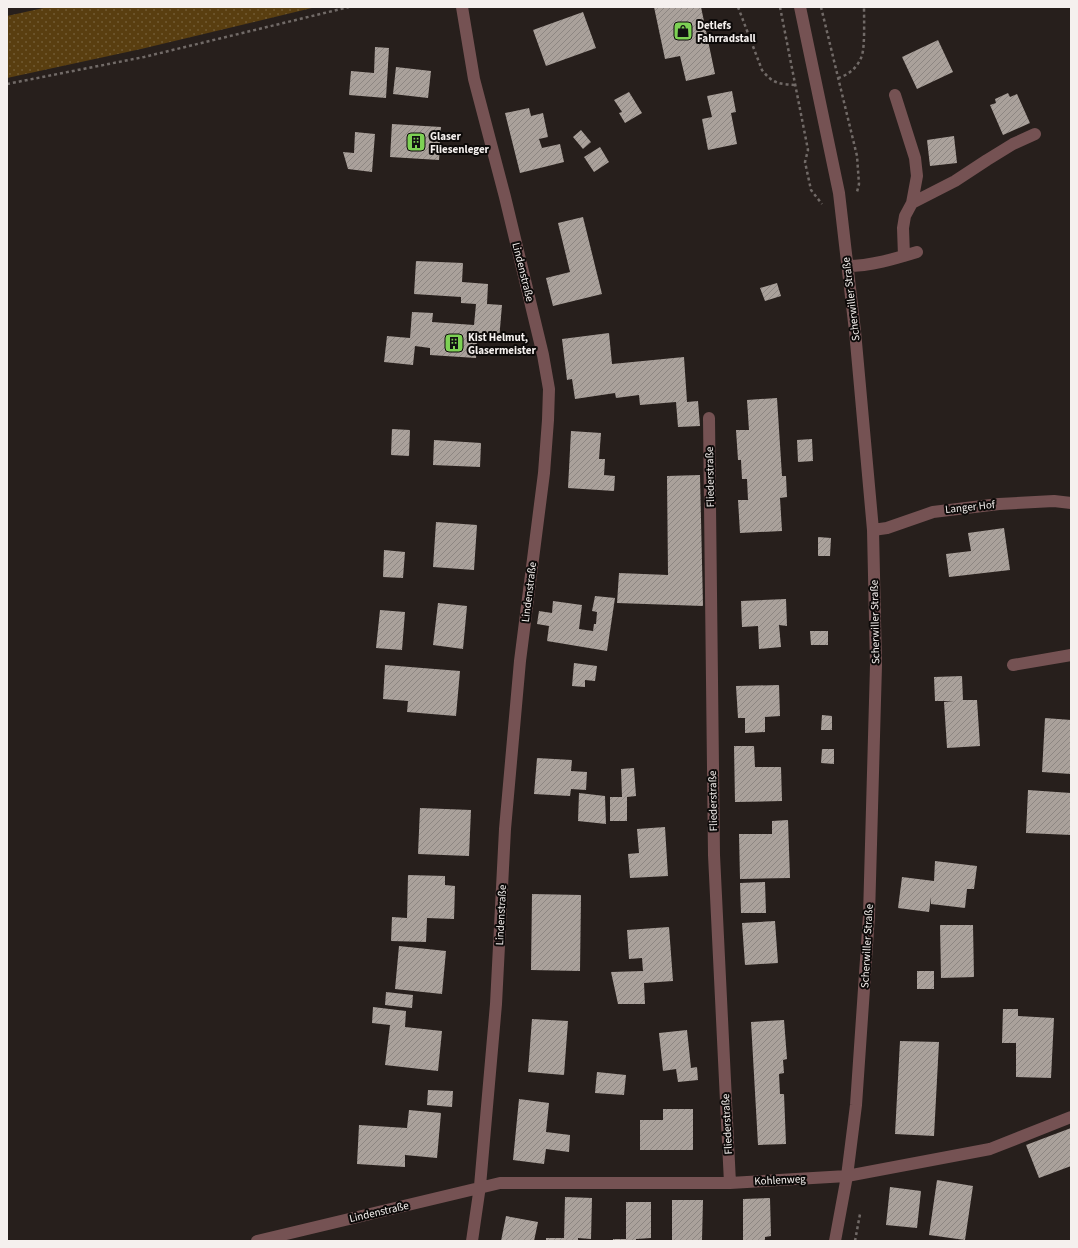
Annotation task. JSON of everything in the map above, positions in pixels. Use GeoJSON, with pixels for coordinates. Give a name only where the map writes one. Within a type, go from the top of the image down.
{"type":"FeatureCollection","features":[{"type":"Feature","properties":{"kind":"street","name":"Lindenstraße"},"geometry":{"type":"LineString","coordinates":[[462,7],[474,79],[540,340],[549,389],[544,473],[520,661],[505,829],[496,1004],[480,1186],[472,1241]]}},
{"type":"Feature","properties":{"kind":"street","name":"Scherwiller Straße"},"geometry":{"type":"LineString","coordinates":[[800,7],[839,193],[855,331],[873,530],[876,665],[869,916],[856,1105],[847,1176],[835,1241]]}},
{"type":"Feature","properties":{"kind":"street"},"geometry":{"type":"LineString","coordinates":[[895,95],[915,158],[917,176],[912,203],[905,216],[903,228],[904,256]]}},
{"type":"Feature","properties":{"kind":"street"},"geometry":{"type":"LineString","coordinates":[[912,203],[955,181],[1013,144],[1035,134]]}},
{"type":"Feature","properties":{"kind":"street"},"geometry":{"type":"LineString","coordinates":[[847,266],[863,266],[917,252]]}},
{"type":"Feature","properties":{"kind":"street","name":"Fliederstraße"},"geometry":{"type":"LineString","coordinates":[[709,418],[714,855],[730,1183]]}},
{"type":"Feature","properties":{"kind":"street","name":"Langer Hof"},"geometry":{"type":"LineString","coordinates":[[873,530],[887,528],[932,512],[999,504],[1054,501],[1071,503]]}},
{"type":"Feature","properties":{"kind":"street"},"geometry":{"type":"LineString","coordinates":[[1014,665],[1071,655]]}},
{"type":"Feature","properties":{"kind":"street","name":"Kohlenweg"},"geometry":{"type":"LineString","coordinates":[[480,1186],[500,1183],[730,1183],[847,1176],[990,1149],[1071,1117]]}},
{"type":"Feature","properties":{"kind":"street","name":"Lindenstraße"},"geometry":{"type":"LineString","coordinates":[[257,1241],[480,1186]]}},
{"type":"Feature","properties":{"kind":"path"},"geometry":{"type":"LineString","coordinates":[[7,84],[144,57],[349,7]]}},
{"type":"Feature","properties":{"kind":"path"},"geometry":{"type":"LineString","coordinates":[[738,7],[762,70],[769,79],[780,84],[796,85]]}},
{"type":"Feature","properties":{"kind":"path"},"geometry":{"type":"LineString","coordinates":[[780,7],[808,150],[805,162],[811,190],[822,205]]}},
{"type":"Feature","properties":{"kind":"path"},"geometry":{"type":"LineString","coordinates":[[838,78],[845,76],[857,66],[863,54],[864,7]]}},
{"type":"Feature","properties":{"kind":"shaded area"},"geometry":{"type":"Polygon","coordinates":[[[48,7],[316,7],[141,49],[7,78],[7,16],[48,7]]]}},
{"type":"Feature","properties":{"kind":"building","name":"Detlefs Fahrradstall"},"geometry":{"type":"Polygon","coordinates":[[[654,7],[701,7],[715,74],[686,81],[680,56],[665,59],[654,7]]]}},
{"type":"Feature","properties":{"kind":"building"},"geometry":{"type":"Polygon","coordinates":[[[583,12],[596,48],[546,66],[533,30],[583,12]]]}},
{"type":"Feature","properties":{"kind":"building"},"geometry":{"type":"Polygon","coordinates":[[[938,40],[953,72],[917,89],[902,57],[938,40]]]}},
{"type":"Feature","properties":{"kind":"building"},"geometry":{"type":"Polygon","coordinates":[[[375,47],[389,48],[386,98],[349,95],[351,71],[374,73],[375,47]]]}},
{"type":"Feature","properties":{"kind":"building"},"geometry":{"type":"Polygon","coordinates":[[[396,67],[431,71],[428,98],[393,94],[396,67]]]}},
{"type":"Feature","properties":{"kind":"building"},"geometry":{"type":"Polygon","coordinates":[[[732,91],[736,112],[731,113],[737,144],[708,150],[702,119],[712,117],[707,96],[732,91]]]}},
{"type":"Feature","properties":{"kind":"building"},"geometry":{"type":"Polygon","coordinates":[[[629,92],[642,113],[625,123],[619,113],[622,112],[614,100],[629,92]]]}},
{"type":"Feature","properties":{"kind":"building"},"geometry":{"type":"Polygon","coordinates":[[[1008,93],[1010,97],[1017,94],[1030,123],[1003,135],[990,105],[996,103],[995,99],[1008,93]]]}},
{"type":"Feature","properties":{"kind":"building"},"geometry":{"type":"Polygon","coordinates":[[[529,108],[531,116],[543,113],[548,137],[539,139],[542,148],[560,144],[564,162],[520,173],[505,113],[529,108]]]}},
{"type":"Feature","properties":{"kind":"building","name":"Glaser Fliesenleger"},"geometry":{"type":"Polygon","coordinates":[[[392,124],[441,127],[439,160],[390,157],[392,124]]]}},
{"type":"Feature","properties":{"kind":"building"},"geometry":{"type":"Polygon","coordinates":[[[581,130],[591,142],[583,149],[573,137],[581,130]]]}},
{"type":"Feature","properties":{"kind":"building"},"geometry":{"type":"Polygon","coordinates":[[[355,132],[375,134],[372,172],[348,169],[343,152],[354,153],[355,132]]]}},
{"type":"Feature","properties":{"kind":"building"},"geometry":{"type":"Polygon","coordinates":[[[954,136],[957,163],[930,166],[927,140],[954,136]]]}},
{"type":"Feature","properties":{"kind":"building"},"geometry":{"type":"Polygon","coordinates":[[[600,147],[609,162],[594,172],[584,157],[600,147]]]}},
{"type":"Feature","properties":{"kind":"building"},"geometry":{"type":"Polygon","coordinates":[[[583,217],[602,294],[553,306],[546,278],[570,272],[558,223],[583,217]]]}},
{"type":"Feature","properties":{"kind":"building"},"geometry":{"type":"Polygon","coordinates":[[[416,261],[463,263],[462,282],[488,284],[487,304],[502,305],[499,340],[477,338],[476,358],[430,355],[430,348],[415,346],[413,365],[384,362],[387,336],[410,338],[412,312],[433,313],[432,322],[474,325],[476,304],[461,303],[461,297],[414,294],[416,261]]]}},
{"type":"Feature","properties":{"kind":"building"},"geometry":{"type":"Polygon","coordinates":[[[777,283],[781,296],[765,301],[760,288],[777,283]]]}},
{"type":"Feature","properties":{"kind":"building"},"geometry":{"type":"Polygon","coordinates":[[[609,333],[612,364],[684,357],[687,402],[698,401],[700,426],[678,427],[676,402],[640,405],[639,395],[616,398],[615,393],[575,399],[572,379],[567,380],[562,339],[609,333]]]}},
{"type":"Feature","properties":{"kind":"building"},"geometry":{"type":"Polygon","coordinates":[[[777,398],[782,476],[786,476],[787,497],[780,498],[782,531],[740,533],[738,500],[748,500],[747,479],[742,479],[741,460],[738,460],[736,430],[749,430],[747,400],[777,398]]]}},
{"type":"Feature","properties":{"kind":"building"},"geometry":{"type":"Polygon","coordinates":[[[392,429],[410,430],[409,456],[391,455],[392,429]]]}},
{"type":"Feature","properties":{"kind":"building"},"geometry":{"type":"Polygon","coordinates":[[[571,431],[601,433],[599,459],[605,459],[604,475],[615,476],[614,491],[568,488],[571,431]]]}},
{"type":"Feature","properties":{"kind":"building"},"geometry":{"type":"Polygon","coordinates":[[[812,439],[813,461],[798,462],[797,440],[812,439]]]}},
{"type":"Feature","properties":{"kind":"building"},"geometry":{"type":"Polygon","coordinates":[[[434,440],[481,443],[480,467],[433,465],[434,440]]]}},
{"type":"Feature","properties":{"kind":"building"},"geometry":{"type":"Polygon","coordinates":[[[700,475],[703,606],[617,603],[619,573],[668,575],[667,476],[700,475]]]}},
{"type":"Feature","properties":{"kind":"building"},"geometry":{"type":"Polygon","coordinates":[[[436,522],[477,525],[474,570],[433,567],[436,522]]]}},
{"type":"Feature","properties":{"kind":"building"},"geometry":{"type":"Polygon","coordinates":[[[1004,528],[1010,570],[949,577],[946,554],[971,551],[968,533],[1004,528]]]}},
{"type":"Feature","properties":{"kind":"building"},"geometry":{"type":"Polygon","coordinates":[[[818,537],[831,538],[830,556],[818,556],[818,537]]]}},
{"type":"Feature","properties":{"kind":"building"},"geometry":{"type":"Polygon","coordinates":[[[384,550],[405,552],[403,578],[383,577],[384,550]]]}},
{"type":"Feature","properties":{"kind":"building"},"geometry":{"type":"Polygon","coordinates":[[[595,596],[615,598],[607,651],[547,641],[549,626],[537,624],[539,611],[552,613],[553,601],[582,605],[579,629],[593,631],[594,624],[596,624],[597,612],[592,611],[595,596]]]}},
{"type":"Feature","properties":{"kind":"building"},"geometry":{"type":"Polygon","coordinates":[[[786,599],[787,626],[779,625],[781,647],[759,649],[758,626],[742,627],[741,601],[786,599]]]}},
{"type":"Feature","properties":{"kind":"building"},"geometry":{"type":"Polygon","coordinates":[[[438,603],[467,606],[463,649],[433,645],[438,603]]]}},
{"type":"Feature","properties":{"kind":"building"},"geometry":{"type":"Polygon","coordinates":[[[380,610],[405,612],[402,650],[376,648],[380,610]]]}},
{"type":"Feature","properties":{"kind":"building"},"geometry":{"type":"Polygon","coordinates":[[[810,631],[828,631],[828,645],[811,645],[810,631]]]}},
{"type":"Feature","properties":{"kind":"building"},"geometry":{"type":"Polygon","coordinates":[[[574,663],[597,666],[595,681],[585,680],[585,687],[572,686],[574,663]]]}},
{"type":"Feature","properties":{"kind":"building"},"geometry":{"type":"Polygon","coordinates":[[[385,665],[460,671],[456,716],[407,712],[408,701],[383,699],[385,665]]]}},
{"type":"Feature","properties":{"kind":"building"},"geometry":{"type":"Polygon","coordinates":[[[962,676],[963,700],[977,700],[980,746],[947,748],[944,702],[954,701],[935,701],[934,677],[962,676]]]}},
{"type":"Feature","properties":{"kind":"building"},"geometry":{"type":"Polygon","coordinates":[[[779,685],[780,716],[765,717],[765,732],[745,733],[745,718],[738,718],[736,686],[779,685]]]}},
{"type":"Feature","properties":{"kind":"building"},"geometry":{"type":"Polygon","coordinates":[[[822,715],[832,716],[832,730],[821,730],[822,715]]]}},
{"type":"Feature","properties":{"kind":"building"},"geometry":{"type":"Polygon","coordinates":[[[1045,718],[1071,720],[1071,774],[1042,772],[1045,718]]]}},
{"type":"Feature","properties":{"kind":"building"},"geometry":{"type":"Polygon","coordinates":[[[734,746],[754,746],[755,767],[781,767],[782,801],[735,802],[734,746]]]}},
{"type":"Feature","properties":{"kind":"building"},"geometry":{"type":"Polygon","coordinates":[[[822,749],[834,749],[834,764],[821,763],[822,749]]]}},
{"type":"Feature","properties":{"kind":"building"},"geometry":{"type":"Polygon","coordinates":[[[537,758],[572,760],[571,771],[587,772],[586,790],[571,789],[570,796],[534,794],[537,758]]]}},
{"type":"Feature","properties":{"kind":"building"},"geometry":{"type":"Polygon","coordinates":[[[634,768],[636,796],[627,797],[627,821],[610,821],[610,797],[622,797],[621,769],[634,768]]]}},
{"type":"Feature","properties":{"kind":"building"},"geometry":{"type":"Polygon","coordinates":[[[1028,790],[1071,793],[1071,835],[1026,833],[1028,790]]]}},
{"type":"Feature","properties":{"kind":"building"},"geometry":{"type":"Polygon","coordinates":[[[579,793],[605,796],[606,824],[578,821],[579,793]]]}},
{"type":"Feature","properties":{"kind":"building"},"geometry":{"type":"Polygon","coordinates":[[[420,808],[471,810],[469,856],[418,854],[420,808]]]}},
{"type":"Feature","properties":{"kind":"building"},"geometry":{"type":"Polygon","coordinates":[[[788,820],[790,878],[740,879],[739,834],[772,834],[772,821],[788,820]]]}},
{"type":"Feature","properties":{"kind":"building"},"geometry":{"type":"Polygon","coordinates":[[[665,827],[668,876],[630,878],[628,854],[639,853],[637,829],[665,827]]]}},
{"type":"Feature","properties":{"kind":"building"},"geometry":{"type":"Polygon","coordinates":[[[935,861],[977,866],[974,889],[967,889],[965,908],[931,904],[931,897],[929,912],[898,908],[902,877],[934,881],[935,861]]]}},
{"type":"Feature","properties":{"kind":"building"},"geometry":{"type":"Polygon","coordinates":[[[408,875],[445,876],[445,885],[455,886],[454,919],[427,918],[426,942],[391,941],[392,917],[407,918],[408,875]]]}},
{"type":"Feature","properties":{"kind":"building"},"geometry":{"type":"Polygon","coordinates":[[[765,882],[766,913],[741,913],[740,883],[765,882]]]}},
{"type":"Feature","properties":{"kind":"building"},"geometry":{"type":"Polygon","coordinates":[[[532,894],[581,895],[580,971],[531,970],[532,894]]]}},
{"type":"Feature","properties":{"kind":"building"},"geometry":{"type":"Polygon","coordinates":[[[775,921],[778,963],[745,965],[742,923],[775,921]]]}},
{"type":"Feature","properties":{"kind":"building"},"geometry":{"type":"Polygon","coordinates":[[[940,925],[973,925],[974,977],[941,978],[940,925]]]}},
{"type":"Feature","properties":{"kind":"building"},"geometry":{"type":"Polygon","coordinates":[[[669,927],[673,981],[644,983],[645,1004],[618,1004],[611,972],[643,971],[642,958],[629,959],[627,930],[669,927]]]}},
{"type":"Feature","properties":{"kind":"building"},"geometry":{"type":"Polygon","coordinates":[[[399,946],[446,951],[442,994],[395,989],[399,946]]]}},
{"type":"Feature","properties":{"kind":"building"},"geometry":{"type":"Polygon","coordinates":[[[917,971],[934,971],[934,989],[917,989],[917,971]]]}},
{"type":"Feature","properties":{"kind":"building"},"geometry":{"type":"Polygon","coordinates":[[[386,992],[413,995],[412,1008],[385,1005],[386,992]]]}},
{"type":"Feature","properties":{"kind":"building"},"geometry":{"type":"Polygon","coordinates":[[[373,1007],[406,1011],[405,1027],[442,1031],[438,1071],[385,1065],[390,1025],[372,1023],[373,1007]]]}},
{"type":"Feature","properties":{"kind":"building"},"geometry":{"type":"Polygon","coordinates":[[[1003,1009],[1018,1009],[1018,1016],[1054,1018],[1051,1078],[1016,1077],[1016,1043],[1002,1043],[1003,1009]]]}},
{"type":"Feature","properties":{"kind":"building"},"geometry":{"type":"Polygon","coordinates":[[[532,1019],[568,1021],[564,1075],[528,1072],[532,1019]]]}},
{"type":"Feature","properties":{"kind":"building"},"geometry":{"type":"Polygon","coordinates":[[[784,1020],[787,1059],[783,1060],[784,1073],[779,1074],[780,1094],[784,1094],[786,1144],[758,1145],[751,1022],[784,1020]]]}},
{"type":"Feature","properties":{"kind":"building"},"geometry":{"type":"Polygon","coordinates":[[[687,1030],[691,1068],[697,1067],[698,1080],[678,1082],[676,1069],[663,1071],[659,1033],[687,1030]]]}},
{"type":"Feature","properties":{"kind":"building"},"geometry":{"type":"Polygon","coordinates":[[[900,1041],[939,1042],[934,1136],[895,1134],[900,1041]]]}},
{"type":"Feature","properties":{"kind":"building"},"geometry":{"type":"Polygon","coordinates":[[[597,1072],[626,1075],[624,1095],[595,1093],[597,1072]]]}},
{"type":"Feature","properties":{"kind":"building"},"geometry":{"type":"Polygon","coordinates":[[[428,1090],[453,1091],[452,1107],[427,1105],[428,1090]]]}},
{"type":"Feature","properties":{"kind":"building"},"geometry":{"type":"Polygon","coordinates":[[[519,1099],[549,1103],[546,1132],[570,1135],[569,1152],[546,1149],[544,1164],[513,1160],[519,1099]]]}},
{"type":"Feature","properties":{"kind":"building"},"geometry":{"type":"Polygon","coordinates":[[[663,1109],[693,1109],[693,1150],[640,1150],[640,1120],[663,1120],[663,1109]]]}},
{"type":"Feature","properties":{"kind":"building"},"geometry":{"type":"Polygon","coordinates":[[[409,1110],[441,1113],[437,1158],[405,1155],[405,1167],[357,1164],[359,1125],[407,1128],[409,1110]]]}},
{"type":"Feature","properties":{"kind":"building"},"geometry":{"type":"Polygon","coordinates":[[[1071,1128],[1071,1166],[1039,1178],[1026,1145],[1071,1128]]]}},
{"type":"Feature","properties":{"kind":"building"},"geometry":{"type":"Polygon","coordinates":[[[937,1180],[973,1186],[965,1240],[929,1235],[937,1180]]]}},
{"type":"Feature","properties":{"kind":"building"},"geometry":{"type":"Polygon","coordinates":[[[890,1187],[921,1191],[917,1228],[886,1225],[890,1187]]]}},
{"type":"Feature","properties":{"kind":"building"},"geometry":{"type":"Polygon","coordinates":[[[565,1197],[592,1198],[591,1239],[578,1238],[578,1241],[546,1241],[546,1238],[564,1238],[565,1197]]]}},
{"type":"Feature","properties":{"kind":"building"},"geometry":{"type":"Polygon","coordinates":[[[770,1198],[771,1236],[765,1237],[765,1241],[743,1241],[743,1199],[770,1198]]]}},
{"type":"Feature","properties":{"kind":"building"},"geometry":{"type":"Polygon","coordinates":[[[672,1200],[703,1200],[702,1240],[672,1241],[672,1200]]]}},
{"type":"Feature","properties":{"kind":"building"},"geometry":{"type":"Polygon","coordinates":[[[626,1202],[651,1202],[651,1238],[636,1239],[636,1241],[613,1241],[613,1239],[626,1239],[626,1202]]]}},
{"type":"Feature","properties":{"kind":"building"},"geometry":{"type":"Polygon","coordinates":[[[506,1216],[538,1222],[534,1241],[501,1241],[506,1216]]]}},
{"type":"Feature","properties":{"kind":"place","name":"Detlefs Fahrradstall"},"geometry":{"type":"Point","coordinates":[683,31]}},
{"type":"Feature","properties":{"kind":"place","name":"Glaser Fliesenleger"},"geometry":{"type":"Point","coordinates":[416,142]}},
{"type":"Feature","properties":{"kind":"place","name":"Kist Helmut, Glasermeister"},"geometry":{"type":"Point","coordinates":[454,343]}}]}
